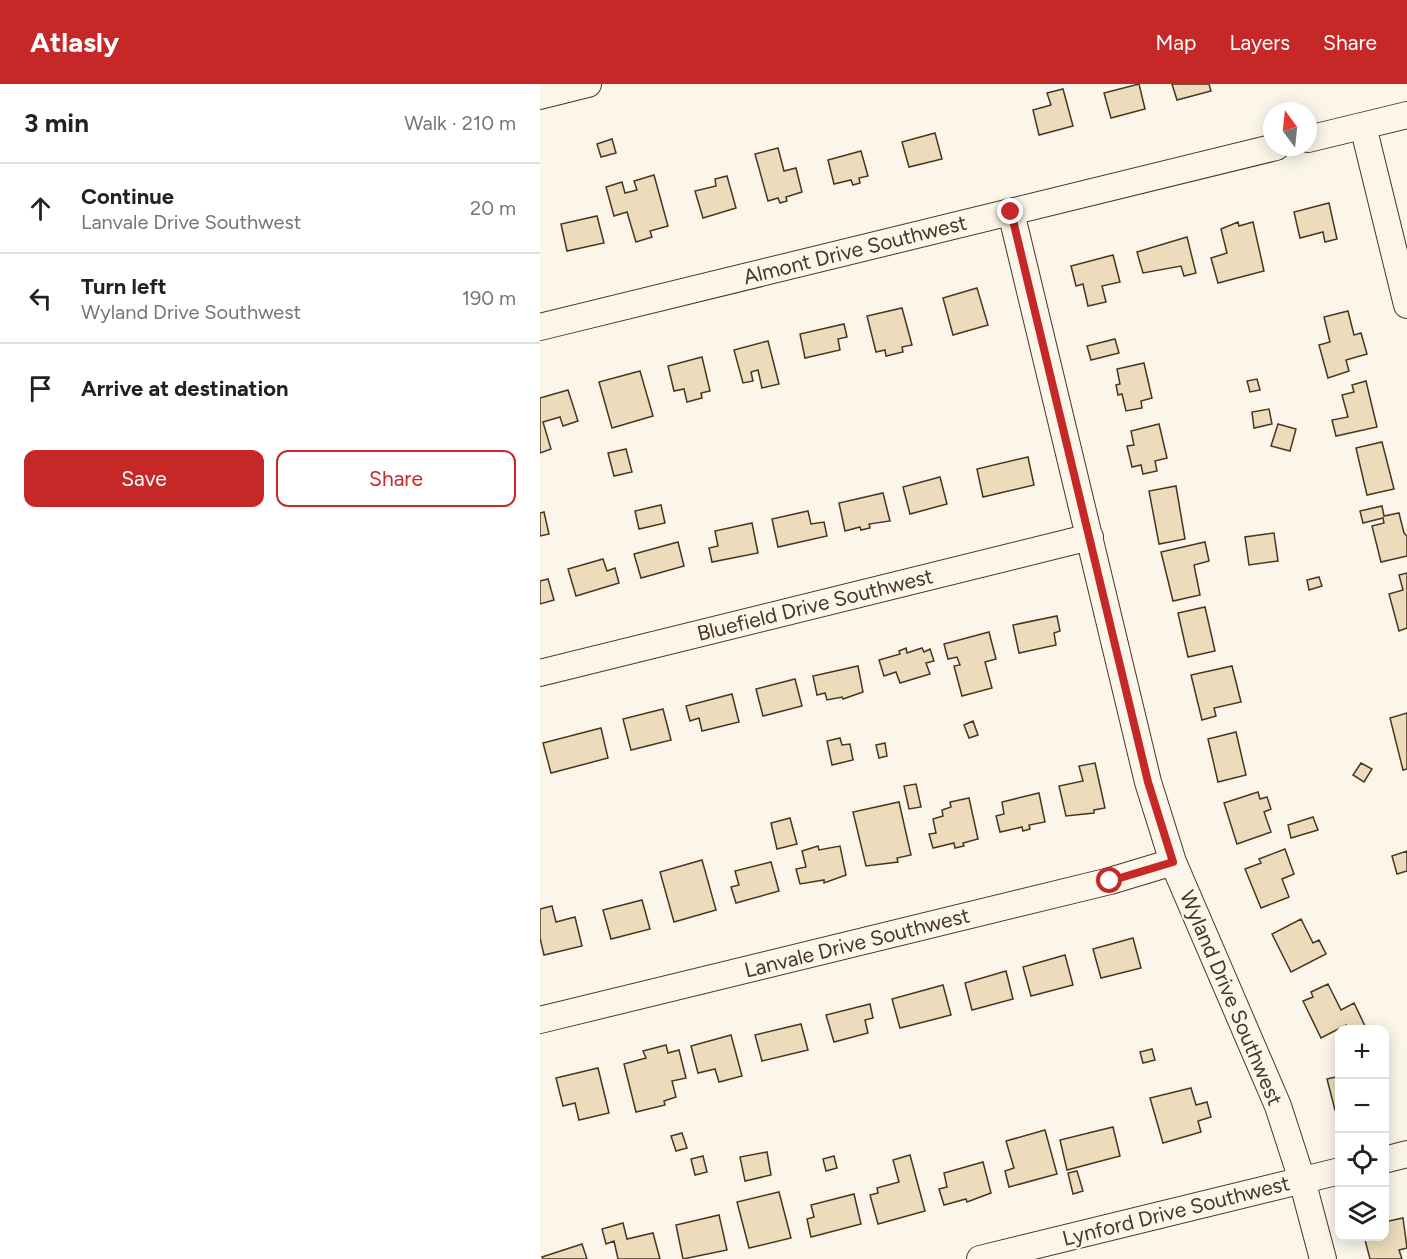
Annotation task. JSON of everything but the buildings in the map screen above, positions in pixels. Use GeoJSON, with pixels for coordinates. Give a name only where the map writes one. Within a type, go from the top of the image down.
{"type":"FeatureCollection","features":[{"type":"Feature","properties":{"kind":"street"},"geometry":{"type":"LineString","coordinates":[[540,96],[588,84]]}},
{"type":"Feature","properties":{"kind":"street"},"geometry":{"type":"LineString","coordinates":[[1317,137],[1407,115]]}},
{"type":"Feature","properties":{"kind":"street"},"geometry":{"type":"LineString","coordinates":[[1363,126],[1407,305]]}},
{"type":"Feature","properties":{"kind":"street","name":"Almont Drive Southwest"},"geometry":{"type":"LineString","coordinates":[[540,327],[1263,150]]}},
{"type":"Feature","properties":{"kind":"street","name":"Wyland Drive Southwest"},"geometry":{"type":"LineString","coordinates":[[1011,212],[1148,782],[1173,862],[1278,1106],[1302,1180],[1323,1259]]}},
{"type":"Feature","properties":{"kind":"street","name":"Bluefield Drive Southwest"},"geometry":{"type":"LineString","coordinates":[[540,673],[1090,537]]}},
{"type":"Feature","properties":{"kind":"street","name":"Lanvale Drive Southwest"},"geometry":{"type":"LineString","coordinates":[[540,1020],[1110,881],[1173,862]]}},
{"type":"Feature","properties":{"kind":"street"},"geometry":{"type":"LineString","coordinates":[[1389,1159],[1407,1154]]}},
{"type":"Feature","properties":{"kind":"street","name":"Lynford Drive Southwest"},"geometry":{"type":"LineString","coordinates":[[980,1259],[1335,1172]]}},
{"type":"Feature","properties":{"kind":"route"},"geometry":{"type":"LineString","coordinates":[[1011,212],[1148,782],[1173,862],[1110,881]]}}]}
